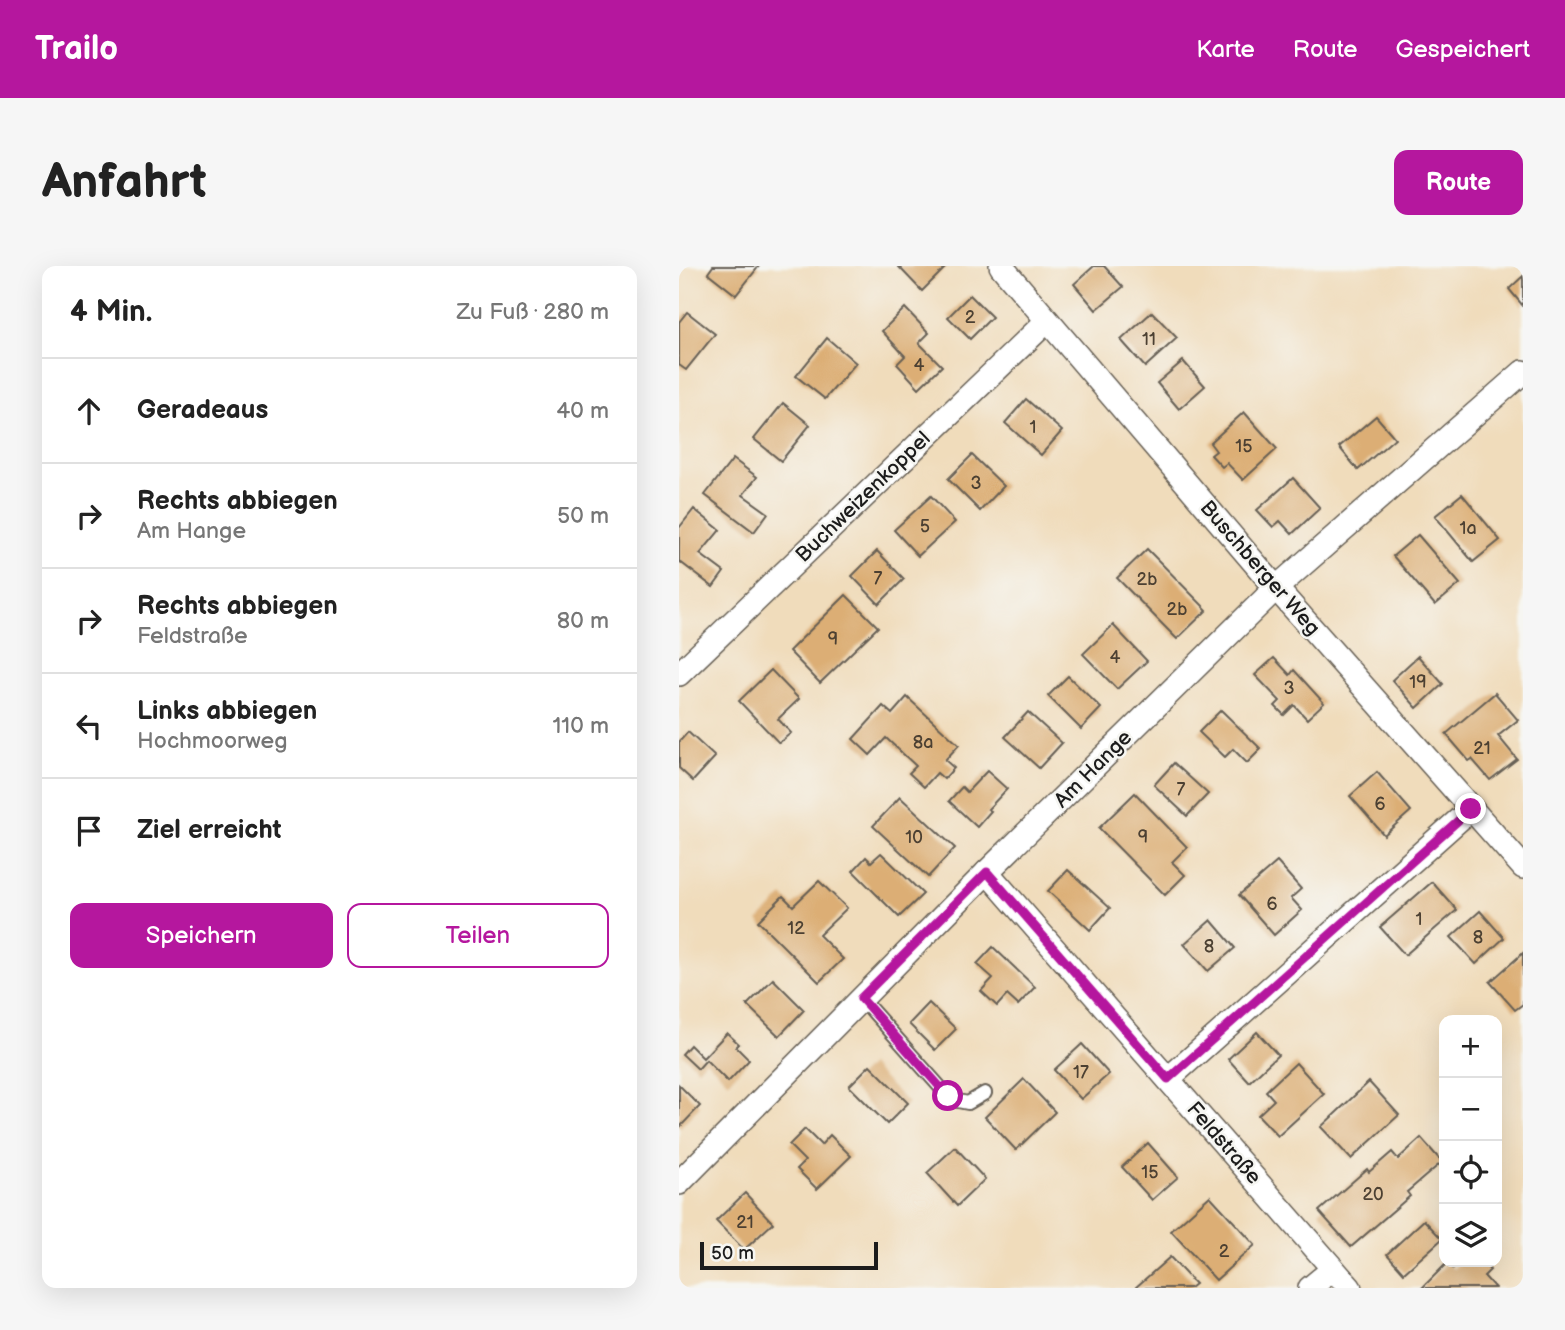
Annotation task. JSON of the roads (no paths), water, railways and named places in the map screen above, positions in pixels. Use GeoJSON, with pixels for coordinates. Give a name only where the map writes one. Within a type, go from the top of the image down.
{"type":"FeatureCollection","features":[{"type":"Feature","properties":{"kind":"street","name":"Buschberger Weg"},"geometry":{"type":"LineString","coordinates":[[1001,266],[1276,588],[1523,867]]}},
{"type":"Feature","properties":{"kind":"street","name":"Buchweizenkoppel"},"geometry":{"type":"LineString","coordinates":[[679,674],[1047,321]]}},
{"type":"Feature","properties":{"kind":"street","name":"Am Hange"},"geometry":{"type":"LineString","coordinates":[[679,1183],[987,872],[1276,588],[1523,373]]}},
{"type":"Feature","properties":{"kind":"street"},"geometry":{"type":"LineString","coordinates":[[1168,1079],[1471,809]]}},
{"type":"Feature","properties":{"kind":"street","name":"Feldstraße"},"geometry":{"type":"LineString","coordinates":[[987,872],[1350,1288]]}},
{"type":"Feature","properties":{"kind":"street"},"geometry":{"type":"LineString","coordinates":[[1310,1288],[1333,1269]]}},
{"type":"Feature","properties":{"kind":"lane"},"geometry":{"type":"LineString","coordinates":[[861,998],[948,1096],[968,1103],[985,1093]]}}]}
